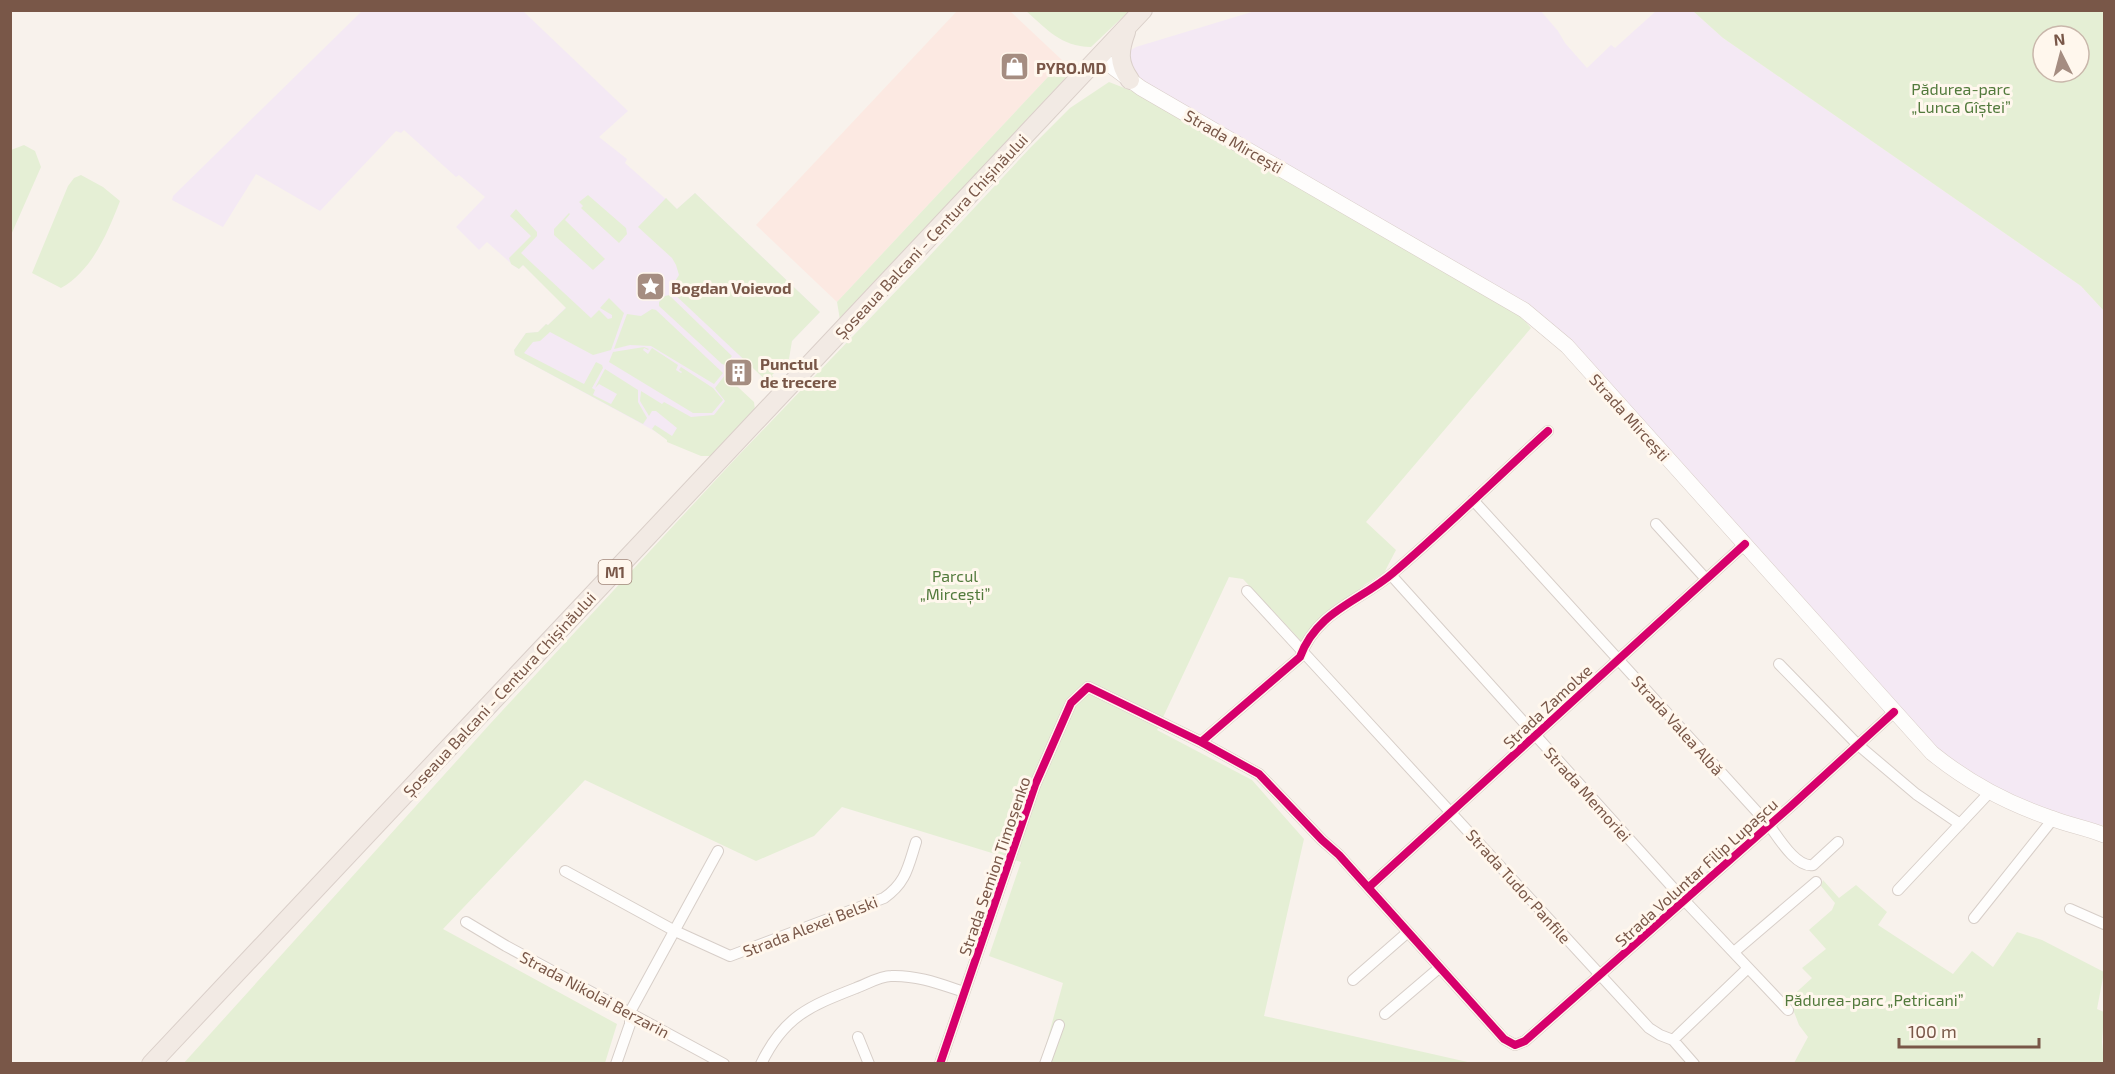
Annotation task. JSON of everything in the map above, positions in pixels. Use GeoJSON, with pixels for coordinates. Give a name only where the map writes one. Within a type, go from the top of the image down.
{"type":"FeatureCollection","features":[{"type":"Feature","properties":{"kind":"highway","name":"Șoseaua Balcani - Centura Chișinăului"},"geometry":{"type":"LineString","coordinates":[[151,1064],[1143,10]]}},
{"type":"Feature","properties":{"kind":"highway"},"geometry":{"type":"LineString","coordinates":[[1127,28],[1119,59],[1130,80]]}},
{"type":"Feature","properties":{"kind":"main road","name":"Strada Mircești"},"geometry":{"type":"LineString","coordinates":[[1099,57],[1130,80],[1524,310],[1567,346],[1932,753],[1989,793],[2053,819],[2104,835]]}},
{"type":"Feature","properties":{"kind":"street"},"geometry":{"type":"LineString","coordinates":[[1384,1014],[1439,968],[1369,887],[1259,774],[1201,742],[1300,657],[1304,644],[1316,628],[1336,610],[1391,575],[1548,431]]}},
{"type":"Feature","properties":{"kind":"street","name":"Strada Valea Albă"},"geometry":{"type":"LineString","coordinates":[[1473,500],[1769,825],[1798,862],[1808,866],[1818,862],[1838,842]]}},
{"type":"Feature","properties":{"kind":"street"},"geometry":{"type":"LineString","coordinates":[[1656,524],[1706,579]]}},
{"type":"Feature","properties":{"kind":"street","name":"Strada Zamolxe"},"geometry":{"type":"LineString","coordinates":[[1369,887],[1745,544]]}},
{"type":"Feature","properties":{"kind":"street","name":"Strada Memoriei"},"geometry":{"type":"LineString","coordinates":[[1391,575],[1684,900],[1788,1010]]}},
{"type":"Feature","properties":{"kind":"street","name":"Strada Tudor Panfile"},"geometry":{"type":"LineString","coordinates":[[1247,591],[1649,1028],[1673,1040],[1694,1064]]}},
{"type":"Feature","properties":{"kind":"street"},"geometry":{"type":"LineString","coordinates":[[1779,664],[1857,744],[1916,794],[1960,824]]}},
{"type":"Feature","properties":{"kind":"street","name":"Strada Semion Timoșenko"},"geometry":{"type":"LineString","coordinates":[[940,1064],[1035,785],[1071,703],[1088,687],[1201,742]]}},
{"type":"Feature","properties":{"kind":"street","name":"Strada Voluntar Filip Lupașcu"},"geometry":{"type":"LineString","coordinates":[[1439,968],[1504,1039],[1512,1044],[1520,1044],[1894,712]]}},
{"type":"Feature","properties":{"kind":"street"},"geometry":{"type":"LineString","coordinates":[[1898,890],[1989,793]]}},
{"type":"Feature","properties":{"kind":"street"},"geometry":{"type":"LineString","coordinates":[[1974,918],[2053,819]]}},
{"type":"Feature","properties":{"kind":"street","name":"Strada Alexei Belski"},"geometry":{"type":"LineString","coordinates":[[565,871],[675,931],[730,956],[884,898],[896,890],[902,882],[916,842]]}},
{"type":"Feature","properties":{"kind":"street"},"geometry":{"type":"LineString","coordinates":[[616,1064],[630,1024],[630,1012],[718,851]]}},
{"type":"Feature","properties":{"kind":"street"},"geometry":{"type":"LineString","coordinates":[[1734,952],[1816,882]]}},
{"type":"Feature","properties":{"kind":"street"},"geometry":{"type":"LineString","coordinates":[[2070,909],[2104,924]]}},
{"type":"Feature","properties":{"kind":"street","name":"Strada Nikolai Berzarin"},"geometry":{"type":"LineString","coordinates":[[466,922],[724,1064]]}},
{"type":"Feature","properties":{"kind":"street"},"geometry":{"type":"LineString","coordinates":[[1353,980],[1408,932]]}},
{"type":"Feature","properties":{"kind":"street"},"geometry":{"type":"LineString","coordinates":[[1673,1040],[1748,968]]}},
{"type":"Feature","properties":{"kind":"street"},"geometry":{"type":"LineString","coordinates":[[761,1064],[775,1038],[802,1012],[888,976],[922,979],[964,992]]}},
{"type":"Feature","properties":{"kind":"street"},"geometry":{"type":"LineString","coordinates":[[1045,1064],[1059,1025]]}},
{"type":"Feature","properties":{"kind":"street"},"geometry":{"type":"LineString","coordinates":[[858,1037],[869,1064]]}},
{"type":"Feature","properties":{"kind":"shaded area"},"geometry":{"type":"Polygon","coordinates":[[[1540,10],[1587,68],[1611,45],[1615,48],[1656,11],[1693,11],[1723,38],[2081,286],[2104,311],[2104,825],[2085,824],[2016,800],[1945,757],[1561,334],[1132,75],[1128,52],[1136,47],[1255,11],[1540,10]]]}},
{"type":"Feature","properties":{"kind":"shaded area"},"geometry":{"type":"Polygon","coordinates":[[[362,11],[523,11],[628,111],[599,137],[627,159],[625,163],[677,209],[695,193],[820,312],[766,368],[751,366],[732,387],[735,389],[704,435],[668,440],[515,355],[514,350],[526,333],[538,332],[566,307],[523,265],[519,269],[514,266],[487,242],[479,250],[456,227],[485,197],[459,175],[456,177],[404,130],[401,133],[396,131],[320,211],[256,174],[223,227],[172,200],[173,196],[362,11]]]}},
{"type":"Feature","properties":{"kind":"shaded area"},"geometry":{"type":"Polygon","coordinates":[[[957,11],[1010,11],[1063,61],[837,302],[756,225],[957,11]]]}},
{"type":"Feature","properties":{"kind":"green space"},"geometry":{"type":"Polygon","coordinates":[[[1026,11],[1129,11],[1091,47],[1071,44],[1055,36],[1026,11]]]}},
{"type":"Feature","properties":{"kind":"green space","name":"Pădurea-parc „Lunca Gîștei”"},"geometry":{"type":"Polygon","coordinates":[[[1693,11],[2104,11],[2104,311],[2081,286],[1723,38],[1693,11]]]}},
{"type":"Feature","properties":{"kind":"green space"},"geometry":{"type":"Polygon","coordinates":[[[1063,61],[1071,72],[840,320],[837,302],[1063,61]]]}},
{"type":"Feature","properties":{"kind":"green space","name":"Parcul „Mircești”"},"geometry":{"type":"Polygon","coordinates":[[[1109,82],[1150,98],[1512,307],[1531,328],[1366,522],[1396,550],[1384,573],[1348,598],[1302,642],[1243,579],[1229,577],[1157,730],[1252,780],[1304,839],[1264,1016],[1472,1063],[1041,1063],[1063,983],[989,956],[1021,862],[842,807],[814,836],[756,861],[585,780],[443,929],[617,1024],[605,1063],[183,1064],[490,724],[736,458],[1031,147],[1070,108],[1109,82]]]}},
{"type":"Feature","properties":{"kind":"green space"},"geometry":{"type":"Polygon","coordinates":[[[24,145],[35,151],[41,167],[11,235],[11,150],[24,145]]]}},
{"type":"Feature","properties":{"kind":"green space"},"geometry":{"type":"Polygon","coordinates":[[[81,175],[103,187],[120,201],[98,250],[82,272],[61,288],[32,273],[68,186],[74,178],[81,175]]]}},
{"type":"Feature","properties":{"kind":"green space"},"geometry":{"type":"Polygon","coordinates":[[[695,193],[820,312],[792,341],[789,359],[772,375],[775,381],[771,385],[672,292],[671,288],[679,275],[676,265],[672,258],[638,227],[666,198],[677,209],[695,193]]]}},
{"type":"Feature","properties":{"kind":"green space"},"geometry":{"type":"Polygon","coordinates":[[[588,195],[626,228],[627,234],[619,243],[581,208],[583,206],[579,202],[588,195]]]}},
{"type":"Feature","properties":{"kind":"green space"},"geometry":{"type":"Polygon","coordinates":[[[516,209],[537,232],[537,236],[521,253],[591,318],[599,310],[608,319],[612,318],[612,315],[600,308],[609,298],[624,313],[611,350],[593,355],[550,332],[540,341],[533,342],[524,353],[584,384],[596,362],[602,365],[603,368],[592,388],[595,390],[593,395],[611,404],[617,394],[599,384],[595,388],[605,369],[638,390],[638,402],[647,418],[643,424],[515,355],[514,350],[526,333],[538,332],[566,308],[523,265],[519,269],[511,264],[509,258],[531,236],[510,216],[516,209]]]}},
{"type":"Feature","properties":{"kind":"green space"},"geometry":{"type":"Polygon","coordinates":[[[569,213],[565,220],[605,259],[593,270],[554,235],[554,229],[569,213]]]}},
{"type":"Feature","properties":{"kind":"green space"},"geometry":{"type":"Polygon","coordinates":[[[669,295],[732,356],[725,365],[659,306],[659,302],[669,295]]]}},
{"type":"Feature","properties":{"kind":"green space"},"geometry":{"type":"Polygon","coordinates":[[[652,309],[656,310],[723,373],[714,384],[651,346],[630,345],[614,349],[627,314],[641,316],[652,309]]]}},
{"type":"Feature","properties":{"kind":"green space"},"geometry":{"type":"Polygon","coordinates":[[[644,347],[649,349],[644,348],[643,350],[648,354],[652,348],[678,365],[676,370],[681,373],[679,370],[681,367],[713,388],[723,400],[712,413],[693,413],[609,362],[613,352],[644,347]]]}},
{"type":"Feature","properties":{"kind":"green space"},"geometry":{"type":"Polygon","coordinates":[[[725,375],[754,402],[755,410],[712,456],[701,456],[667,442],[652,429],[655,425],[672,436],[677,428],[656,411],[652,411],[649,416],[640,401],[641,391],[662,404],[664,402],[691,417],[714,415],[725,401],[715,388],[725,375]]]}},
{"type":"Feature","properties":{"kind":"green space","name":"Pădurea-parc „Petricani”"},"geometry":{"type":"Polygon","coordinates":[[[1823,880],[1839,898],[1856,885],[1887,912],[1878,925],[1953,974],[1972,951],[1993,967],[2017,932],[2042,940],[2104,972],[2097,1009],[2104,1012],[2102,1042],[2104,1063],[1794,1063],[1808,1037],[1799,1025],[1789,999],[1812,978],[1802,968],[1826,949],[1809,930],[1832,910],[1835,903],[1821,886],[1823,880]]]}},
{"type":"Feature","properties":{"kind":"cycle path"},"geometry":{"type":"LineString","coordinates":[[1201,742],[1300,657],[1307,641],[1328,618],[1393,573],[1548,431]]}},
{"type":"Feature","properties":{"kind":"cycle path"},"geometry":{"type":"LineString","coordinates":[[1369,887],[1745,544]]}},
{"type":"Feature","properties":{"kind":"cycle path"},"geometry":{"type":"LineString","coordinates":[[940,1064],[1035,785],[1071,703],[1088,687],[1201,742],[1259,774],[1339,855],[1504,1039],[1515,1045],[1525,1041],[1894,712]]}},
{"type":"Feature","properties":{"kind":"place","name":"PYRO.MD"},"geometry":{"type":"Point","coordinates":[1015,67]}},
{"type":"Feature","properties":{"kind":"place","name":"Bogdan Voievod"},"geometry":{"type":"Point","coordinates":[650,287]}},
{"type":"Feature","properties":{"kind":"place","name":"Punctul de trecere"},"geometry":{"type":"Point","coordinates":[739,372]}}]}
